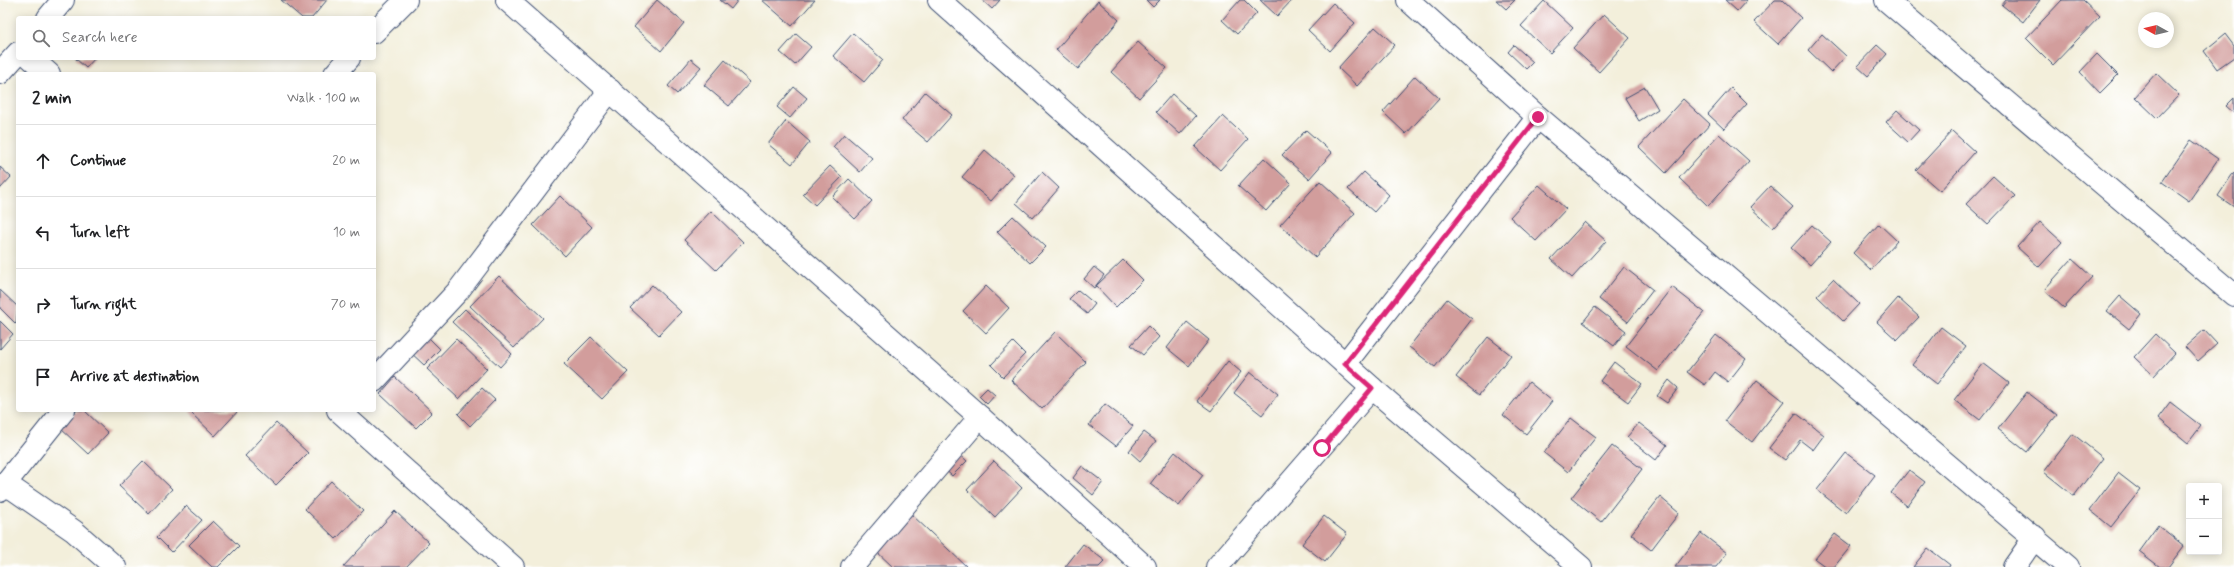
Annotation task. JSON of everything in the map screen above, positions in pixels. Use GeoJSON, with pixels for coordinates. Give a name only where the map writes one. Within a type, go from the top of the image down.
{"type":"FeatureCollection","features":[{"type":"Feature","properties":{"kind":"street"},"geometry":{"type":"LineString","coordinates":[[50,16],[63,0]]}},
{"type":"Feature","properties":{"kind":"street"},"geometry":{"type":"LineString","coordinates":[[376,30],[406,0]]}},
{"type":"Feature","properties":{"kind":"street"},"geometry":{"type":"LineString","coordinates":[[507,0],[980,416],[1145,567]]}},
{"type":"Feature","properties":{"kind":"street"},"geometry":{"type":"LineString","coordinates":[[939,0],[1372,388],[1581,567]]}},
{"type":"Feature","properties":{"kind":"street"},"geometry":{"type":"LineString","coordinates":[[1408,0],[1538,117],[2068,567]]}},
{"type":"Feature","properties":{"kind":"street"},"geometry":{"type":"LineString","coordinates":[[1886,0],[2234,295]]}},
{"type":"Feature","properties":{"kind":"street"},"geometry":{"type":"LineString","coordinates":[[0,73],[16,55]]}},
{"type":"Feature","properties":{"kind":"street"},"geometry":{"type":"LineString","coordinates":[[33,60],[47,72]]}},
{"type":"Feature","properties":{"kind":"street"},"geometry":{"type":"LineString","coordinates":[[337,72],[347,60]]}},
{"type":"Feature","properties":{"kind":"street"},"geometry":{"type":"LineString","coordinates":[[376,379],[458,291],[610,90]]}},
{"type":"Feature","properties":{"kind":"street"},"geometry":{"type":"LineString","coordinates":[[1345,364],[1538,117]]}},
{"type":"Feature","properties":{"kind":"street"},"geometry":{"type":"LineString","coordinates":[[1217,567],[1322,448],[1372,388]]}},
{"type":"Feature","properties":{"kind":"street"},"geometry":{"type":"LineString","coordinates":[[62,412],[3,487],[74,531],[115,567]]}},
{"type":"Feature","properties":{"kind":"street"},"geometry":{"type":"LineString","coordinates":[[343,412],[513,567]]}},
{"type":"Feature","properties":{"kind":"street"},"geometry":{"type":"LineString","coordinates":[[852,567],[980,416]]}},
{"type":"Feature","properties":{"kind":"street"},"geometry":{"type":"LineString","coordinates":[[2014,567],[2035,538]]}},
{"type":"Feature","properties":{"kind":"building"},"geometry":{"type":"Polygon","coordinates":[[[281,0],[327,0],[314,16],[300,16],[281,0]]]}},
{"type":"Feature","properties":{"kind":"building"},"geometry":{"type":"Polygon","coordinates":[[[657,0],[684,23],[661,51],[634,27],[657,0]]]}},
{"type":"Feature","properties":{"kind":"building"},"geometry":{"type":"Polygon","coordinates":[[[720,0],[738,0],[731,9],[720,0]]]}},
{"type":"Feature","properties":{"kind":"building"},"geometry":{"type":"Polygon","coordinates":[[[762,0],[815,0],[792,26],[762,0]]]}},
{"type":"Feature","properties":{"kind":"building"},"geometry":{"type":"Polygon","coordinates":[[[982,0],[1000,0],[992,9],[982,0]]]}},
{"type":"Feature","properties":{"kind":"building"},"geometry":{"type":"Polygon","coordinates":[[[1146,0],[1160,0],[1153,7],[1146,0]]]}},
{"type":"Feature","properties":{"kind":"building"},"geometry":{"type":"Polygon","coordinates":[[[1240,0],[1244,0],[1257,13],[1237,34],[1222,20],[1240,0]]]}},
{"type":"Feature","properties":{"kind":"building"},"geometry":{"type":"Polygon","coordinates":[[[1260,0],[1292,0],[1277,16],[1260,0]]]}},
{"type":"Feature","properties":{"kind":"building"},"geometry":{"type":"Polygon","coordinates":[[[1496,0],[1515,0],[1506,9],[1496,0]]]}},
{"type":"Feature","properties":{"kind":"building"},"geometry":{"type":"Polygon","coordinates":[[[1725,0],[1747,0],[1737,11],[1725,0]]]}},
{"type":"Feature","properties":{"kind":"building"},"geometry":{"type":"Polygon","coordinates":[[[1775,0],[1782,0],[1801,18],[1778,44],[1754,22],[1775,0]]]}},
{"type":"Feature","properties":{"kind":"building"},"geometry":{"type":"Polygon","coordinates":[[[2006,0],[2040,0],[2023,22],[2002,5],[2006,0]]]}},
{"type":"Feature","properties":{"kind":"building"},"geometry":{"type":"Polygon","coordinates":[[[2062,0],[2083,0],[2100,16],[2053,65],[2026,38],[2062,0]]]}},
{"type":"Feature","properties":{"kind":"building"},"geometry":{"type":"Polygon","coordinates":[[[1098,1],[1119,20],[1078,69],[1056,50],[1098,1]]]}},
{"type":"Feature","properties":{"kind":"building"},"geometry":{"type":"Polygon","coordinates":[[[1544,1],[1573,28],[1550,53],[1521,26],[1544,1]]]}},
{"type":"Feature","properties":{"kind":"building"},"geometry":{"type":"Polygon","coordinates":[[[1333,3],[1355,23],[1330,51],[1308,30],[1333,3]]]}},
{"type":"Feature","properties":{"kind":"building"},"geometry":{"type":"Polygon","coordinates":[[[1604,14],[1630,38],[1599,72],[1573,48],[1604,14]]]}},
{"type":"Feature","properties":{"kind":"building"},"geometry":{"type":"Polygon","coordinates":[[[1375,27],[1395,45],[1357,86],[1338,68],[1375,27]]]}},
{"type":"Feature","properties":{"kind":"building"},"geometry":{"type":"Polygon","coordinates":[[[853,33],[883,60],[864,82],[833,56],[853,33]]]}},
{"type":"Feature","properties":{"kind":"building"},"geometry":{"type":"Polygon","coordinates":[[[796,34],[811,47],[795,65],[780,52],[796,34]]]}},
{"type":"Feature","properties":{"kind":"building"},"geometry":{"type":"Polygon","coordinates":[[[1822,34],[1846,56],[1831,72],[1808,50],[1822,34]]]}},
{"type":"Feature","properties":{"kind":"building"},"geometry":{"type":"Polygon","coordinates":[[[2225,34],[2234,46],[2234,57],[2217,69],[2204,51],[2225,34]]]}},
{"type":"Feature","properties":{"kind":"building"},"geometry":{"type":"Polygon","coordinates":[[[1138,42],[1167,68],[1139,98],[1111,72],[1138,42]]]}},
{"type":"Feature","properties":{"kind":"building"},"geometry":{"type":"Polygon","coordinates":[[[1514,45],[1533,62],[1526,69],[1508,52],[1514,45]]]}},
{"type":"Feature","properties":{"kind":"building"},"geometry":{"type":"Polygon","coordinates":[[[1877,45],[1887,54],[1868,76],[1857,66],[1877,45]]]}},
{"type":"Feature","properties":{"kind":"building"},"geometry":{"type":"Polygon","coordinates":[[[2097,54],[2118,75],[2100,93],[2080,72],[2097,54]]]}},
{"type":"Feature","properties":{"kind":"building"},"geometry":{"type":"Polygon","coordinates":[[[691,59],[701,67],[677,94],[668,86],[691,59]]]}},
{"type":"Feature","properties":{"kind":"building"},"geometry":{"type":"Polygon","coordinates":[[[77,60],[93,60],[86,68],[77,60]]]}},
{"type":"Feature","properties":{"kind":"building"},"geometry":{"type":"Polygon","coordinates":[[[725,60],[750,82],[729,106],[704,85],[725,60]]]}},
{"type":"Feature","properties":{"kind":"building"},"geometry":{"type":"Polygon","coordinates":[[[2156,73],[2179,95],[2157,118],[2135,97],[2156,73]]]}},
{"type":"Feature","properties":{"kind":"building"},"geometry":{"type":"Polygon","coordinates":[[[1415,76],[1439,98],[1406,134],[1383,112],[1415,76]]]}},
{"type":"Feature","properties":{"kind":"building"},"geometry":{"type":"Polygon","coordinates":[[[794,87],[807,98],[790,118],[777,107],[794,87]]]}},
{"type":"Feature","properties":{"kind":"building"},"geometry":{"type":"Polygon","coordinates":[[[1645,87],[1658,109],[1639,121],[1625,98],[1645,87]]]}},
{"type":"Feature","properties":{"kind":"building"},"geometry":{"type":"Polygon","coordinates":[[[1731,88],[1747,104],[1724,129],[1708,114],[1731,88]]]}},
{"type":"Feature","properties":{"kind":"building"},"geometry":{"type":"Polygon","coordinates":[[[925,92],[952,115],[928,142],[902,120],[925,92]]]}},
{"type":"Feature","properties":{"kind":"building"},"geometry":{"type":"Polygon","coordinates":[[[1172,94],[1196,116],[1180,134],[1156,112],[1172,94]]]}},
{"type":"Feature","properties":{"kind":"building"},"geometry":{"type":"Polygon","coordinates":[[[2234,98],[2234,113],[2226,106],[2234,98]]]}},
{"type":"Feature","properties":{"kind":"building"},"geometry":{"type":"Polygon","coordinates":[[[1683,99],[1710,124],[1666,173],[1639,147],[1683,99]]]}},
{"type":"Feature","properties":{"kind":"building"},"geometry":{"type":"Polygon","coordinates":[[[1897,110],[1919,130],[1908,142],[1886,122],[1897,110]]]}},
{"type":"Feature","properties":{"kind":"building"},"geometry":{"type":"Polygon","coordinates":[[[1223,116],[1248,139],[1220,170],[1195,147],[1223,116]]]}},
{"type":"Feature","properties":{"kind":"building"},"geometry":{"type":"Polygon","coordinates":[[[786,121],[810,142],[792,164],[768,144],[786,121]]]}},
{"type":"Feature","properties":{"kind":"building"},"geometry":{"type":"Polygon","coordinates":[[[1306,130],[1332,153],[1309,179],[1282,155],[1306,130]]]}},
{"type":"Feature","properties":{"kind":"building"},"geometry":{"type":"Polygon","coordinates":[[[1952,131],[1975,152],[1940,191],[1916,170],[1952,131]]]}},
{"type":"Feature","properties":{"kind":"building"},"geometry":{"type":"Polygon","coordinates":[[[844,134],[872,158],[860,172],[833,147],[844,134]]]}},
{"type":"Feature","properties":{"kind":"building"},"geometry":{"type":"Polygon","coordinates":[[[1719,134],[1749,161],[1708,206],[1679,178],[1719,134]]]}},
{"type":"Feature","properties":{"kind":"building"},"geometry":{"type":"Polygon","coordinates":[[[2191,140],[2218,159],[2189,201],[2162,182],[2191,140]]]}},
{"type":"Feature","properties":{"kind":"building"},"geometry":{"type":"Polygon","coordinates":[[[985,150],[1014,175],[991,201],[962,177],[985,150]]]}},
{"type":"Feature","properties":{"kind":"building"},"geometry":{"type":"Polygon","coordinates":[[[1264,158],[1291,183],[1266,211],[1238,186],[1264,158]]]}},
{"type":"Feature","properties":{"kind":"building"},"geometry":{"type":"Polygon","coordinates":[[[830,166],[842,177],[815,205],[803,194],[830,166]]]}},
{"type":"Feature","properties":{"kind":"building"},"geometry":{"type":"Polygon","coordinates":[[[0,167],[11,177],[0,189],[0,167]]]}},
{"type":"Feature","properties":{"kind":"building"},"geometry":{"type":"Polygon","coordinates":[[[1042,172],[1059,188],[1033,218],[1016,203],[1042,172]]]}},
{"type":"Feature","properties":{"kind":"building"},"geometry":{"type":"Polygon","coordinates":[[[1364,172],[1389,195],[1374,212],[1348,189],[1364,172]]]}},
{"type":"Feature","properties":{"kind":"building"},"geometry":{"type":"Polygon","coordinates":[[[2234,172],[2234,207],[2218,196],[2234,172]]]}},
{"type":"Feature","properties":{"kind":"building"},"geometry":{"type":"Polygon","coordinates":[[[1993,176],[2015,196],[1988,224],[1966,204],[1993,176]]]}},
{"type":"Feature","properties":{"kind":"building"},"geometry":{"type":"Polygon","coordinates":[[[849,179],[872,201],[855,219],[832,197],[849,179]]]}},
{"type":"Feature","properties":{"kind":"building"},"geometry":{"type":"Polygon","coordinates":[[[1320,181],[1355,213],[1315,257],[1280,225],[1320,181]]]}},
{"type":"Feature","properties":{"kind":"building"},"geometry":{"type":"Polygon","coordinates":[[[1539,185],[1566,209],[1536,241],[1510,217],[1539,185]]]}},
{"type":"Feature","properties":{"kind":"building"},"geometry":{"type":"Polygon","coordinates":[[[1770,186],[1793,207],[1773,228],[1750,207],[1770,186]]]}},
{"type":"Feature","properties":{"kind":"building"},"geometry":{"type":"Polygon","coordinates":[[[560,196],[592,227],[565,256],[533,225],[560,196]]]}},
{"type":"Feature","properties":{"kind":"building"},"geometry":{"type":"Polygon","coordinates":[[[711,211],[743,242],[716,270],[684,240],[711,211]]]}},
{"type":"Feature","properties":{"kind":"building"},"geometry":{"type":"Polygon","coordinates":[[[1013,216],[1046,247],[1030,263],[997,232],[1013,216]]]}},
{"type":"Feature","properties":{"kind":"building"},"geometry":{"type":"Polygon","coordinates":[[[1585,222],[1606,241],[1572,278],[1551,259],[1585,222]]]}},
{"type":"Feature","properties":{"kind":"building"},"geometry":{"type":"Polygon","coordinates":[[[2040,222],[2062,242],[2039,267],[2017,247],[2040,222]]]}},
{"type":"Feature","properties":{"kind":"building"},"geometry":{"type":"Polygon","coordinates":[[[1879,224],[1897,241],[1871,270],[1853,253],[1879,224]]]}},
{"type":"Feature","properties":{"kind":"building"},"geometry":{"type":"Polygon","coordinates":[[[1812,225],[1831,242],[1810,265],[1791,248],[1812,225]]]}},
{"type":"Feature","properties":{"kind":"building"},"geometry":{"type":"Polygon","coordinates":[[[2072,259],[2092,277],[2064,308],[2044,290],[2072,259]]]}},
{"type":"Feature","properties":{"kind":"building"},"geometry":{"type":"Polygon","coordinates":[[[1123,260],[1143,280],[1116,307],[1096,286],[1123,260]]]}},
{"type":"Feature","properties":{"kind":"building"},"geometry":{"type":"Polygon","coordinates":[[[1094,267],[1104,275],[1094,288],[1084,279],[1094,267]]]}},
{"type":"Feature","properties":{"kind":"building"},"geometry":{"type":"Polygon","coordinates":[[[1624,267],[1653,290],[1628,322],[1599,299],[1624,267]]]}},
{"type":"Feature","properties":{"kind":"building"},"geometry":{"type":"Polygon","coordinates":[[[499,276],[543,318],[514,348],[470,306],[499,276]]]}},
{"type":"Feature","properties":{"kind":"building"},"geometry":{"type":"Polygon","coordinates":[[[1833,279],[1859,304],[1843,321],[1817,296],[1833,279]]]}},
{"type":"Feature","properties":{"kind":"building"},"geometry":{"type":"Polygon","coordinates":[[[652,285],[681,312],[659,335],[630,308],[652,285]]]}},
{"type":"Feature","properties":{"kind":"building"},"geometry":{"type":"Polygon","coordinates":[[[986,286],[1009,308],[986,333],[963,311],[986,286]]]}},
{"type":"Feature","properties":{"kind":"building"},"geometry":{"type":"Polygon","coordinates":[[[1672,287],[1704,312],[1658,371],[1626,346],[1672,287]]]}},
{"type":"Feature","properties":{"kind":"building"},"geometry":{"type":"Polygon","coordinates":[[[0,290],[16,305],[16,324],[0,308],[0,290]]]}},
{"type":"Feature","properties":{"kind":"building"},"geometry":{"type":"Polygon","coordinates":[[[1078,290],[1095,304],[1087,314],[1069,299],[1078,290]]]}},
{"type":"Feature","properties":{"kind":"building"},"geometry":{"type":"Polygon","coordinates":[[[2120,296],[2141,314],[2129,329],[2107,311],[2120,296]]]}},
{"type":"Feature","properties":{"kind":"building"},"geometry":{"type":"Polygon","coordinates":[[[1898,298],[1919,317],[1897,340],[1877,322],[1898,298]]]}},
{"type":"Feature","properties":{"kind":"building"},"geometry":{"type":"Polygon","coordinates":[[[1447,299],[1472,319],[1435,367],[1409,347],[1447,299]]]}},
{"type":"Feature","properties":{"kind":"building"},"geometry":{"type":"Polygon","coordinates":[[[1595,307],[1626,331],[1614,346],[1583,322],[1595,307]]]}},
{"type":"Feature","properties":{"kind":"building"},"geometry":{"type":"Polygon","coordinates":[[[465,309],[512,354],[500,367],[452,322],[465,309]]]}},
{"type":"Feature","properties":{"kind":"building"},"geometry":{"type":"Polygon","coordinates":[[[0,321],[13,334],[0,349],[0,321]]]}},
{"type":"Feature","properties":{"kind":"building"},"geometry":{"type":"Polygon","coordinates":[[[1187,322],[1209,340],[1189,366],[1167,348],[1187,322]]]}},
{"type":"Feature","properties":{"kind":"building"},"geometry":{"type":"Polygon","coordinates":[[[1148,326],[1159,337],[1143,355],[1131,345],[1148,326]]]}},
{"type":"Feature","properties":{"kind":"building"},"geometry":{"type":"Polygon","coordinates":[[[1941,327],[1966,346],[1937,384],[1912,365],[1941,327]]]}},
{"type":"Feature","properties":{"kind":"building"},"geometry":{"type":"Polygon","coordinates":[[[2204,330],[2217,344],[2198,361],[2185,347],[2204,330]]]}},
{"type":"Feature","properties":{"kind":"building"},"geometry":{"type":"Polygon","coordinates":[[[1055,332],[1086,362],[1042,409],[1011,380],[1055,332]]]}},
{"type":"Feature","properties":{"kind":"building"},"geometry":{"type":"Polygon","coordinates":[[[425,334],[440,349],[424,365],[409,351],[425,334]]]}},
{"type":"Feature","properties":{"kind":"building"},"geometry":{"type":"Polygon","coordinates":[[[2155,334],[2175,353],[2154,376],[2134,357],[2155,334]]]}},
{"type":"Feature","properties":{"kind":"building"},"geometry":{"type":"Polygon","coordinates":[[[1716,335],[1746,359],[1728,382],[1715,372],[1705,385],[1687,372],[1716,335]]]}},
{"type":"Feature","properties":{"kind":"building"},"geometry":{"type":"Polygon","coordinates":[[[591,337],[628,372],[602,399],[564,364],[591,337]]]}},
{"type":"Feature","properties":{"kind":"building"},"geometry":{"type":"Polygon","coordinates":[[[1488,337],[1511,355],[1479,395],[1456,377],[1488,337]]]}},
{"type":"Feature","properties":{"kind":"building"},"geometry":{"type":"Polygon","coordinates":[[[456,339],[487,369],[459,399],[427,369],[456,339]]]}},
{"type":"Feature","properties":{"kind":"building"},"geometry":{"type":"Polygon","coordinates":[[[1013,342],[1025,354],[1003,377],[991,365],[1013,342]]]}},
{"type":"Feature","properties":{"kind":"building"},"geometry":{"type":"Polygon","coordinates":[[[1228,361],[1241,372],[1211,411],[1197,401],[1228,361]]]}},
{"type":"Feature","properties":{"kind":"building"},"geometry":{"type":"Polygon","coordinates":[[[1614,362],[1642,384],[1628,402],[1600,381],[1614,362]]]}},
{"type":"Feature","properties":{"kind":"building"},"geometry":{"type":"Polygon","coordinates":[[[1983,363],[2009,383],[1980,420],[1954,400],[1983,363]]]}},
{"type":"Feature","properties":{"kind":"building"},"geometry":{"type":"Polygon","coordinates":[[[1250,372],[1278,394],[1262,415],[1234,393],[1250,372]]]}},
{"type":"Feature","properties":{"kind":"building"},"geometry":{"type":"Polygon","coordinates":[[[395,377],[432,412],[416,428],[380,394],[395,377]]]}},
{"type":"Feature","properties":{"kind":"building"},"geometry":{"type":"Polygon","coordinates":[[[1669,380],[1678,388],[1667,403],[1657,396],[1669,380]]]}},
{"type":"Feature","properties":{"kind":"building"},"geometry":{"type":"Polygon","coordinates":[[[1757,380],[1784,401],[1752,442],[1725,421],[1757,380]]]}},
{"type":"Feature","properties":{"kind":"building"},"geometry":{"type":"Polygon","coordinates":[[[1529,382],[1552,401],[1526,434],[1503,415],[1529,382]]]}},
{"type":"Feature","properties":{"kind":"building"},"geometry":{"type":"Polygon","coordinates":[[[482,388],[495,400],[470,426],[458,414],[482,388]]]}},
{"type":"Feature","properties":{"kind":"building"},"geometry":{"type":"Polygon","coordinates":[[[987,388],[995,395],[987,404],[979,396],[987,388]]]}},
{"type":"Feature","properties":{"kind":"building"},"geometry":{"type":"Polygon","coordinates":[[[2027,392],[2057,415],[2027,452],[1998,429],[2027,392]]]}},
{"type":"Feature","properties":{"kind":"building"},"geometry":{"type":"Polygon","coordinates":[[[2170,402],[2201,426],[2188,443],[2158,418],[2170,402]]]}},
{"type":"Feature","properties":{"kind":"building"},"geometry":{"type":"Polygon","coordinates":[[[1105,404],[1133,426],[1116,446],[1089,425],[1105,404]]]}},
{"type":"Feature","properties":{"kind":"building"},"geometry":{"type":"Polygon","coordinates":[[[75,412],[86,412],[108,433],[88,454],[60,428],[75,412]]]}},
{"type":"Feature","properties":{"kind":"building"},"geometry":{"type":"Polygon","coordinates":[[[190,412],[237,412],[215,436],[190,412]]]}},
{"type":"Feature","properties":{"kind":"building"},"geometry":{"type":"Polygon","coordinates":[[[1796,413],[1824,435],[1813,450],[1800,440],[1785,460],[1769,448],[1796,413]]]}},
{"type":"Feature","properties":{"kind":"building"},"geometry":{"type":"Polygon","coordinates":[[[1571,418],[1596,437],[1568,472],[1544,453],[1571,418]]]}},
{"type":"Feature","properties":{"kind":"building"},"geometry":{"type":"Polygon","coordinates":[[[276,423],[308,453],[276,485],[245,456],[276,423]]]}},
{"type":"Feature","properties":{"kind":"building"},"geometry":{"type":"Polygon","coordinates":[[[1639,423],[1667,445],[1656,460],[1627,437],[1639,423]]]}},
{"type":"Feature","properties":{"kind":"building"},"geometry":{"type":"Polygon","coordinates":[[[1144,432],[1156,441],[1140,461],[1129,451],[1144,432]]]}},
{"type":"Feature","properties":{"kind":"building"},"geometry":{"type":"Polygon","coordinates":[[[2073,434],[2103,458],[2074,496],[2044,472],[2073,434]]]}},
{"type":"Feature","properties":{"kind":"building"},"geometry":{"type":"Polygon","coordinates":[[[1612,446],[1642,469],[1601,522],[1571,498],[1612,446]]]}},
{"type":"Feature","properties":{"kind":"building"},"geometry":{"type":"Polygon","coordinates":[[[956,451],[967,461],[952,476],[941,466],[956,451]]]}},
{"type":"Feature","properties":{"kind":"building"},"geometry":{"type":"Polygon","coordinates":[[[1175,452],[1203,475],[1179,506],[1150,484],[1175,452]]]}},
{"type":"Feature","properties":{"kind":"building"},"geometry":{"type":"Polygon","coordinates":[[[1846,453],[1875,475],[1846,513],[1817,490],[1846,453]]]}},
{"type":"Feature","properties":{"kind":"building"},"geometry":{"type":"Polygon","coordinates":[[[143,461],[172,489],[149,514],[119,486],[143,461]]]}},
{"type":"Feature","properties":{"kind":"building"},"geometry":{"type":"Polygon","coordinates":[[[994,461],[1022,488],[995,517],[967,490],[994,461]]]}},
{"type":"Feature","properties":{"kind":"building"},"geometry":{"type":"Polygon","coordinates":[[[1082,466],[1103,482],[1093,495],[1073,478],[1082,466]]]}},
{"type":"Feature","properties":{"kind":"building"},"geometry":{"type":"Polygon","coordinates":[[[1909,470],[1925,482],[1907,506],[1891,493],[1909,470]]]}},
{"type":"Feature","properties":{"kind":"building"},"geometry":{"type":"Polygon","coordinates":[[[2118,473],[2140,490],[2111,527],[2090,510],[2118,473]]]}},
{"type":"Feature","properties":{"kind":"building"},"geometry":{"type":"Polygon","coordinates":[[[331,481],[363,511],[336,539],[305,509],[331,481]]]}},
{"type":"Feature","properties":{"kind":"building"},"geometry":{"type":"Polygon","coordinates":[[[1660,497],[1679,513],[1651,550],[1631,534],[1660,497]]]}},
{"type":"Feature","properties":{"kind":"building"},"geometry":{"type":"Polygon","coordinates":[[[186,506],[202,520],[172,552],[157,537],[186,506]]]}},
{"type":"Feature","properties":{"kind":"building"},"geometry":{"type":"Polygon","coordinates":[[[395,511],[429,543],[406,567],[343,567],[395,511]]]}},
{"type":"Feature","properties":{"kind":"building"},"geometry":{"type":"Polygon","coordinates":[[[911,514],[967,567],[893,567],[876,551],[911,514]]]}},
{"type":"Feature","properties":{"kind":"building"},"geometry":{"type":"Polygon","coordinates":[[[1324,516],[1347,534],[1325,562],[1302,544],[1324,516]]]}},
{"type":"Feature","properties":{"kind":"building"},"geometry":{"type":"Polygon","coordinates":[[[213,521],[239,546],[218,567],[212,567],[189,545],[213,521]]]}},
{"type":"Feature","properties":{"kind":"building"},"geometry":{"type":"Polygon","coordinates":[[[2158,525],[2184,546],[2168,567],[2160,567],[2139,551],[2158,525]]]}},
{"type":"Feature","properties":{"kind":"building"},"geometry":{"type":"Polygon","coordinates":[[[1701,533],[1727,553],[1716,567],[1675,567],[1701,533]]]}},
{"type":"Feature","properties":{"kind":"building"},"geometry":{"type":"Polygon","coordinates":[[[1835,534],[1851,546],[1834,567],[1826,567],[1815,559],[1835,534]]]}},
{"type":"Feature","properties":{"kind":"building"},"geometry":{"type":"Polygon","coordinates":[[[1083,544],[1105,561],[1099,567],[1065,567],[1083,544]]]}},
{"type":"Feature","properties":{"kind":"building"},"geometry":{"type":"Polygon","coordinates":[[[1928,548],[1950,565],[1949,567],[1913,567],[1928,548]]]}},
{"type":"Feature","properties":{"kind":"route"},"geometry":{"type":"LineString","coordinates":[[1322,448],[1372,388],[1345,364],[1538,117]]}}]}
